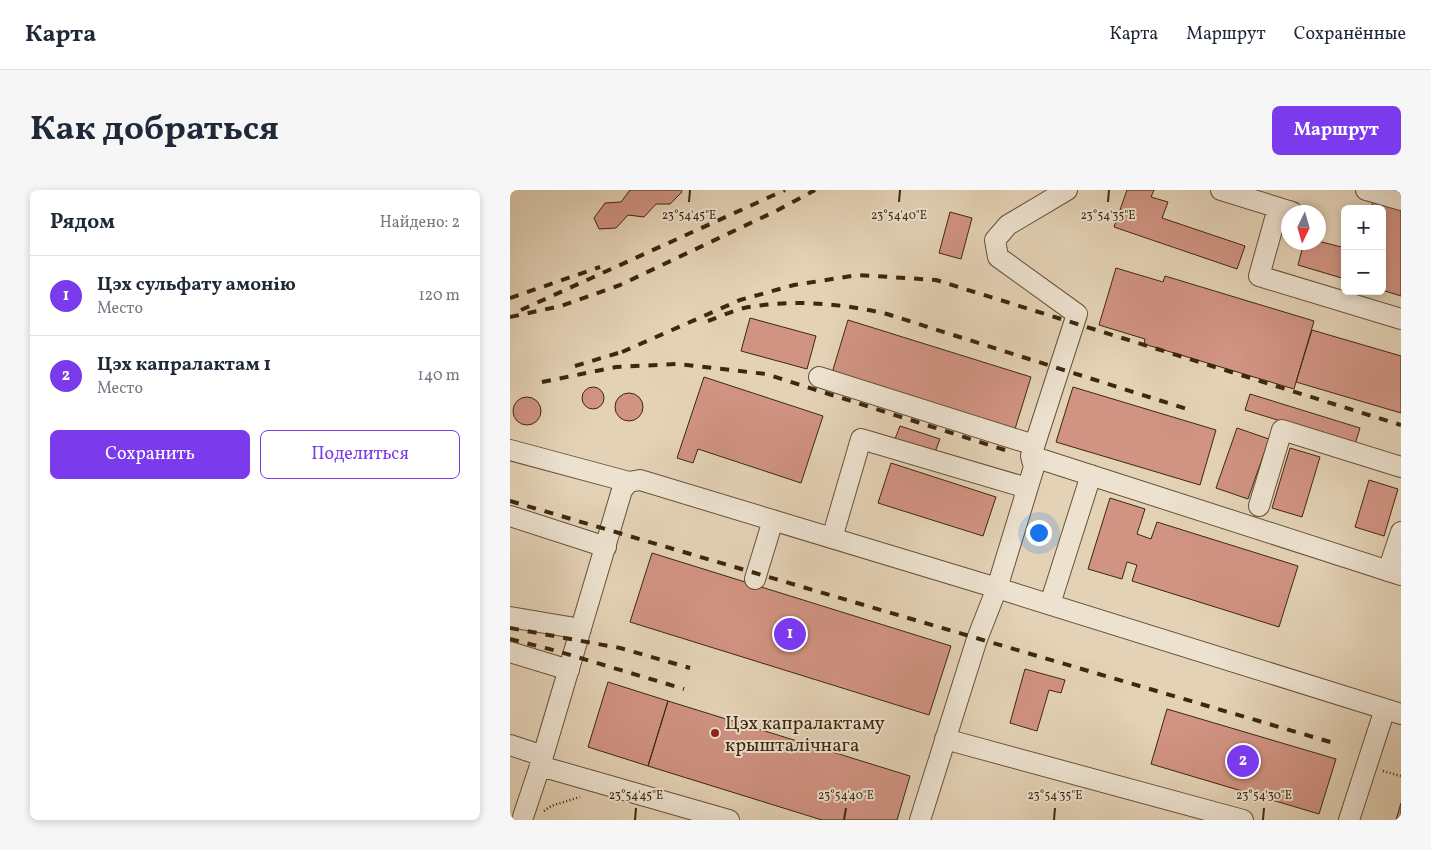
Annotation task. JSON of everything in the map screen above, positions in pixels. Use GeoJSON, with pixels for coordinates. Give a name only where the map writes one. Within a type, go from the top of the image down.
{"type":"FeatureCollection","features":[{"type":"Feature","properties":{"kind":"lane"},"geometry":{"type":"LineString","coordinates":[[920,820],[977,638],[997,588],[1034,467],[1032,451],[1077,314],[998,257],[995,240],[1008,225],[1067,190]]}},
{"type":"Feature","properties":{"kind":"lane"},"geometry":{"type":"LineString","coordinates":[[1221,190],[1281,209]]}},
{"type":"Feature","properties":{"kind":"lane"},"geometry":{"type":"LineString","coordinates":[[1366,190],[1401,200]]}},
{"type":"Feature","properties":{"kind":"lane"},"geometry":{"type":"LineString","coordinates":[[1281,220],[1259,276],[1401,319]]}},
{"type":"Feature","properties":{"kind":"lane"},"geometry":{"type":"LineString","coordinates":[[819,377],[1032,451],[1091,475],[1395,573],[1401,532]]}},
{"type":"Feature","properties":{"kind":"lane"},"geometry":{"type":"LineString","coordinates":[[1259,506],[1282,430],[1401,468]]}},
{"type":"Feature","properties":{"kind":"lane"},"geometry":{"type":"LineString","coordinates":[[832,538],[861,439],[1027,488]]}},
{"type":"Feature","properties":{"kind":"lane"},"geometry":{"type":"LineString","coordinates":[[510,450],[629,482],[640,480],[1050,604],[1393,711],[1349,820]]}},
{"type":"Feature","properties":{"kind":"lane"},"geometry":{"type":"LineString","coordinates":[[1050,604],[1091,475]]}},
{"type":"Feature","properties":{"kind":"lane"},"geometry":{"type":"LineString","coordinates":[[530,818],[542,761],[622,490],[629,482]]}},
{"type":"Feature","properties":{"kind":"lane"},"geometry":{"type":"LineString","coordinates":[[510,516],[606,547]]}},
{"type":"Feature","properties":{"kind":"lane"},"geometry":{"type":"LineString","coordinates":[[755,579],[773,520]]}},
{"type":"Feature","properties":{"kind":"lane"},"geometry":{"type":"LineString","coordinates":[[510,618],[581,629]]}},
{"type":"Feature","properties":{"kind":"lane"},"geometry":{"type":"LineString","coordinates":[[510,652],[569,670]]}},
{"type":"Feature","properties":{"kind":"lane"},"geometry":{"type":"LineString","coordinates":[[945,739],[1243,820]]}},
{"type":"Feature","properties":{"kind":"lane"},"geometry":{"type":"LineString","coordinates":[[510,745],[542,761],[729,820]]}},
{"type":"Feature","properties":{"kind":"path"},"geometry":{"type":"LineString","coordinates":[[530,818],[551,806],[586,795]]}},
{"type":"Feature","properties":{"kind":"building"},"geometry":{"type":"Polygon","coordinates":[[[630,190],[681,190],[682,192],[670,204],[656,204],[644,217],[628,215],[616,228],[599,229],[594,218],[605,203],[621,202],[630,190]]]}},
{"type":"Feature","properties":{"kind":"building"},"geometry":{"type":"Polygon","coordinates":[[[1127,190],[1154,190],[1151,197],[1168,202],[1162,218],[1245,246],[1237,269],[1114,227],[1127,190]]]}},
{"type":"Feature","properties":{"kind":"building"},"geometry":{"type":"Polygon","coordinates":[[[1373,201],[1385,205],[1372,205],[1373,201]]]}},
{"type":"Feature","properties":{"kind":"building"},"geometry":{"type":"Polygon","coordinates":[[[1386,205],[1401,210],[1401,296],[1386,291],[1386,205]]]}},
{"type":"Feature","properties":{"kind":"building"},"geometry":{"type":"Polygon","coordinates":[[[950,212],[972,218],[961,259],[939,253],[950,212]]]}},
{"type":"Feature","properties":{"kind":"building"},"geometry":{"type":"Polygon","coordinates":[[[1326,243],[1341,247],[1341,278],[1298,265],[1302,250],[1326,250],[1326,243]]]}},
{"type":"Feature","properties":{"kind":"building"},"geometry":{"type":"Polygon","coordinates":[[[1116,268],[1163,282],[1165,276],[1314,321],[1294,389],[1144,344],[1145,339],[1099,325],[1116,268]]]}},
{"type":"Feature","properties":{"kind":"building"},"geometry":{"type":"Polygon","coordinates":[[[750,318],[816,336],[807,369],[741,351],[750,318]]]}},
{"type":"Feature","properties":{"kind":"building"},"geometry":{"type":"Polygon","coordinates":[[[848,320],[1031,377],[1015,429],[832,373],[848,320]]]}},
{"type":"Feature","properties":{"kind":"building"},"geometry":{"type":"Polygon","coordinates":[[[1312,330],[1401,356],[1401,413],[1296,382],[1312,330]]]}},
{"type":"Feature","properties":{"kind":"building"},"geometry":{"type":"Polygon","coordinates":[[[704,377],[823,416],[801,483],[698,449],[693,463],[677,458],[704,377]]]}},
{"type":"Feature","properties":{"kind":"building"},"geometry":{"type":"Polygon","coordinates":[[[593,387],[603,394],[604,398],[597,408],[593,409],[583,402],[582,398],[589,388],[593,387]]]}},
{"type":"Feature","properties":{"kind":"building"},"geometry":{"type":"Polygon","coordinates":[[[1073,387],[1216,430],[1200,485],[1056,442],[1073,387]]]}},
{"type":"Feature","properties":{"kind":"building"},"geometry":{"type":"Polygon","coordinates":[[[629,393],[639,397],[643,407],[639,417],[629,421],[619,417],[615,407],[619,397],[629,393]]]}},
{"type":"Feature","properties":{"kind":"building"},"geometry":{"type":"Polygon","coordinates":[[[1250,394],[1360,428],[1355,444],[1245,410],[1250,394]]]}},
{"type":"Feature","properties":{"kind":"building"},"geometry":{"type":"Polygon","coordinates":[[[527,397],[537,401],[541,411],[537,421],[527,425],[517,421],[513,411],[517,401],[527,397]]]}},
{"type":"Feature","properties":{"kind":"building"},"geometry":{"type":"Polygon","coordinates":[[[900,426],[940,439],[935,452],[895,439],[900,426]]]}},
{"type":"Feature","properties":{"kind":"building"},"geometry":{"type":"Polygon","coordinates":[[[1237,428],[1269,439],[1248,499],[1216,488],[1237,428]]]}},
{"type":"Feature","properties":{"kind":"building"},"geometry":{"type":"Polygon","coordinates":[[[1290,448],[1320,457],[1302,517],[1272,508],[1290,448]]]}},
{"type":"Feature","properties":{"kind":"building"},"geometry":{"type":"Polygon","coordinates":[[[891,463],[996,497],[983,536],[878,503],[891,463]]]}},
{"type":"Feature","properties":{"kind":"building"},"geometry":{"type":"Polygon","coordinates":[[[1369,480],[1398,489],[1384,536],[1355,527],[1369,480]]]}},
{"type":"Feature","properties":{"kind":"building"},"geometry":{"type":"Polygon","coordinates":[[[1110,498],[1145,509],[1137,534],[1151,539],[1157,522],[1298,566],[1279,627],[1132,581],[1137,565],[1127,562],[1122,579],[1088,569],[1110,498]]]}},
{"type":"Feature","properties":{"kind":"building"},"geometry":{"type":"Polygon","coordinates":[[[652,553],[951,646],[929,715],[630,622],[652,553]]]}},
{"type":"Feature","properties":{"kind":"building"},"geometry":{"type":"Polygon","coordinates":[[[1025,669],[1065,680],[1061,693],[1049,690],[1037,731],[1010,723],[1025,669]]]}},
{"type":"Feature","properties":{"kind":"building"},"geometry":{"type":"Polygon","coordinates":[[[608,682],[668,701],[648,766],[588,747],[608,682]]]}},
{"type":"Feature","properties":{"kind":"building","name":"Цэх капралактаму крышталічнага"},"geometry":{"type":"Polygon","coordinates":[[[668,701],[910,776],[897,820],[822,820],[648,766],[668,701]]]}},
{"type":"Feature","properties":{"kind":"building"},"geometry":{"type":"Polygon","coordinates":[[[1167,709],[1336,759],[1319,814],[1151,764],[1167,709]]]}},
{"type":"Feature","properties":{"kind":"building"},"geometry":{"type":"Polygon","coordinates":[[[1401,803],[1401,820],[1396,820],[1401,803]]]}},
{"type":"Feature","properties":{"kind":"railway"},"geometry":{"type":"LineString","coordinates":[[521,310],[785,190]]}},
{"type":"Feature","properties":{"kind":"railway"},"geometry":{"type":"LineString","coordinates":[[510,317],[561,306],[620,285],[778,210],[815,190]]}},
{"type":"Feature","properties":{"kind":"railway"},"geometry":{"type":"LineString","coordinates":[[510,298],[600,267]]}},
{"type":"Feature","properties":{"kind":"railway"},"geometry":{"type":"LineString","coordinates":[[622,352],[740,300],[794,285],[858,275],[936,280],[1401,425]]}},
{"type":"Feature","properties":{"kind":"railway"},"geometry":{"type":"LineString","coordinates":[[708,321],[730,312],[762,305],[798,303],[834,305],[869,310],[887,314],[1190,410]]}},
{"type":"Feature","properties":{"kind":"railway"},"geometry":{"type":"LineString","coordinates":[[575,366],[628,350]]}},
{"type":"Feature","properties":{"kind":"railway"},"geometry":{"type":"LineString","coordinates":[[542,382],[616,367],[677,364],[766,374],[1005,450]]}},
{"type":"Feature","properties":{"kind":"railway"},"geometry":{"type":"LineString","coordinates":[[510,501],[1337,744]]}},
{"type":"Feature","properties":{"kind":"railway"},"geometry":{"type":"LineString","coordinates":[[510,628],[620,648],[690,668]]}},
{"type":"Feature","properties":{"kind":"railway"},"geometry":{"type":"LineString","coordinates":[[510,639],[684,689]]}},
{"type":"Feature","properties":{"kind":"place","name":"Цэх сульфату амонію"},"geometry":{"type":"Point","coordinates":[790,634]}},
{"type":"Feature","properties":{"kind":"place","name":"Цэх капралактаму крышталічнага"},"geometry":{"type":"Point","coordinates":[715,733]}},
{"type":"Feature","properties":{"kind":"place","name":"Цэх капралактам 1"},"geometry":{"type":"Point","coordinates":[1243,761]}}]}
